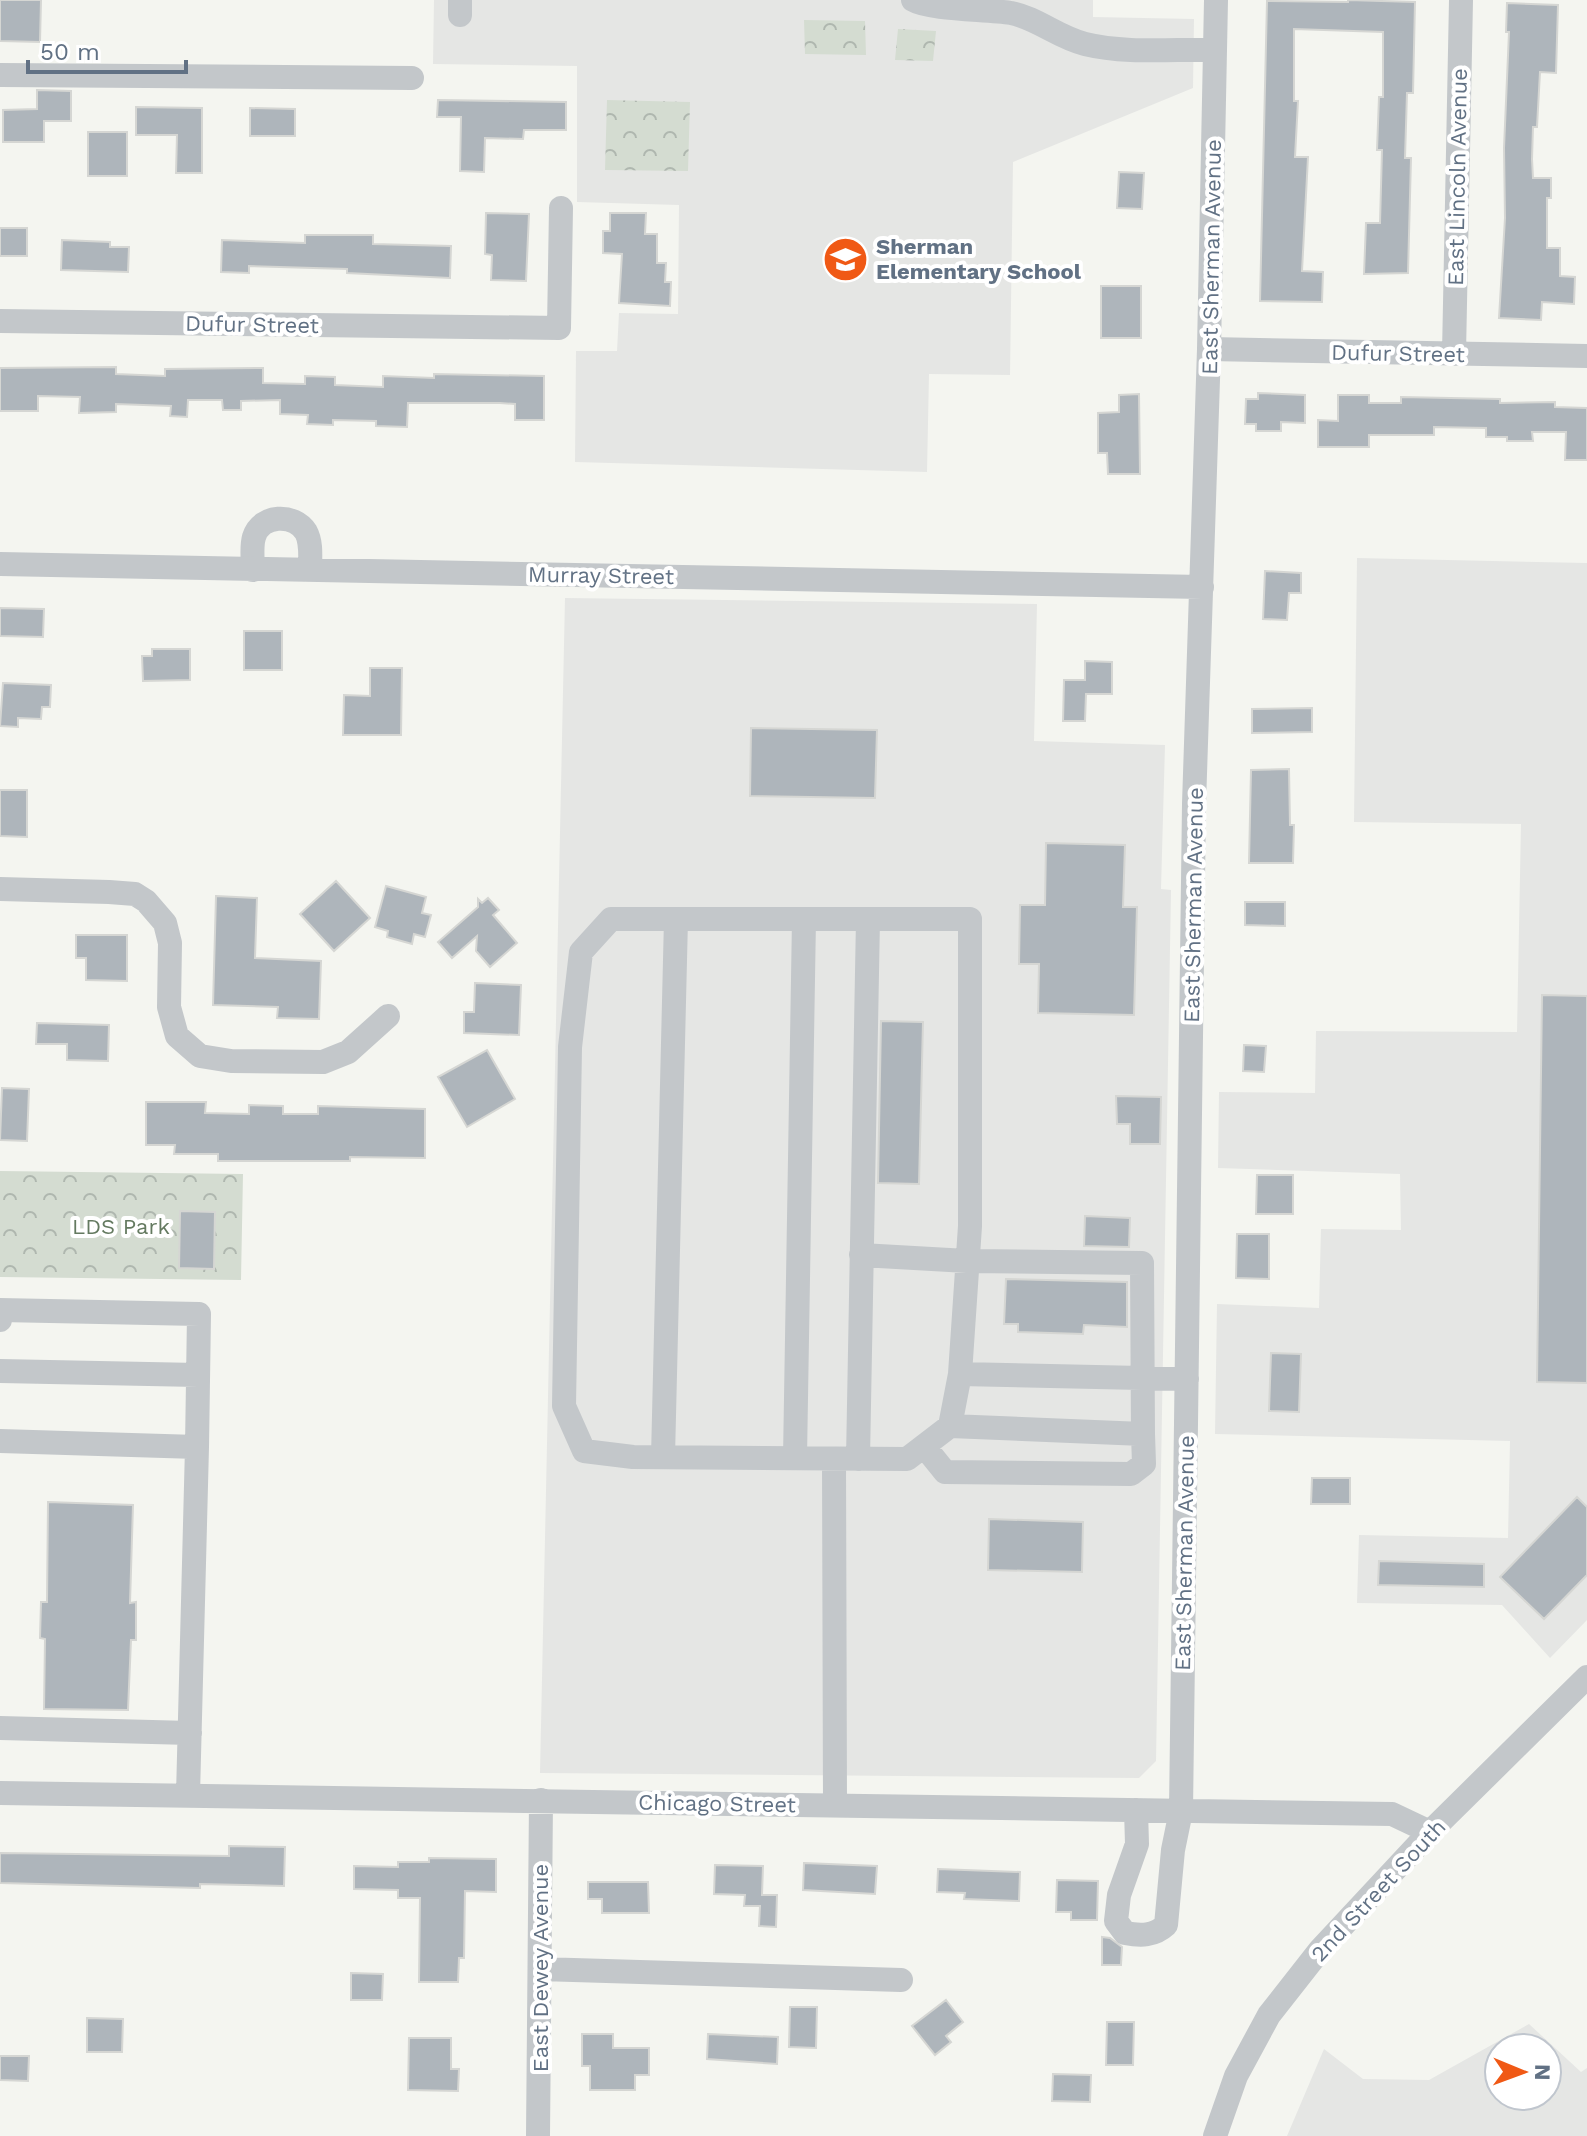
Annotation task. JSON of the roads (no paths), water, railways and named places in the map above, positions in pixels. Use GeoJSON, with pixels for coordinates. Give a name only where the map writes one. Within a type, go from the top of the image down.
{"type":"FeatureCollection","features":[{"type":"Feature","properties":{"kind":"street"},"geometry":{"type":"LineString","coordinates":[[913,0],[931,7],[1010,7],[1082,44],[1109,48],[1215,50]]}},
{"type":"Feature","properties":{"kind":"street","name":"East Sherman Avenue"},"geometry":{"type":"LineString","coordinates":[[1136,1810],[1137,1844],[1119,1895],[1116,1921],[1125,1933],[1140,1936],[1159,1932],[1166,1925],[1173,1850],[1181,1811],[1194,804],[1209,349],[1216,0]]}},
{"type":"Feature","properties":{"kind":"street","name":"East Lincoln Avenue"},"geometry":{"type":"LineString","coordinates":[[1454,354],[1461,0]]}},
{"type":"Feature","properties":{"kind":"street"},"geometry":{"type":"LineString","coordinates":[[0,75],[412,78]]}},
{"type":"Feature","properties":{"kind":"street","name":"Dufur Street"},"geometry":{"type":"LineString","coordinates":[[0,321],[559,328],[561,208]]}},
{"type":"Feature","properties":{"kind":"street","name":"Dufur Street"},"geometry":{"type":"LineString","coordinates":[[1209,349],[1587,356]]}},
{"type":"Feature","properties":{"kind":"street"},"geometry":{"type":"LineString","coordinates":[[253,570],[254,538],[258,530],[264,524],[282,518],[299,524],[305,531],[310,548],[310,570]]}},
{"type":"Feature","properties":{"kind":"street","name":"Murray Street"},"geometry":{"type":"LineString","coordinates":[[0,564],[1202,587]]}},
{"type":"Feature","properties":{"kind":"street"},"geometry":{"type":"LineString","coordinates":[[0,889],[135,894],[146,901],[165,923],[170,943],[169,1007],[177,1036],[200,1056],[231,1061],[323,1062],[348,1052],[388,1016]]}},
{"type":"Feature","properties":{"kind":"street"},"geometry":{"type":"LineString","coordinates":[[950,1426],[960,1374],[970,1226],[970,919],[611,919],[581,952],[570,1047],[564,1406],[584,1451],[633,1457],[907,1459],[950,1426],[1143,1434]]}},
{"type":"Feature","properties":{"kind":"street"},"geometry":{"type":"LineString","coordinates":[[663,1457],[676,919]]}},
{"type":"Feature","properties":{"kind":"street"},"geometry":{"type":"LineString","coordinates":[[795,1458],[804,919]]}},
{"type":"Feature","properties":{"kind":"street"},"geometry":{"type":"LineString","coordinates":[[835,1805],[846,1459],[861,1255],[868,919]]}},
{"type":"Feature","properties":{"kind":"street"},"geometry":{"type":"LineString","coordinates":[[861,1255],[967,1261],[1142,1263],[1144,1464],[1131,1474],[945,1472],[924,1446]]}},
{"type":"Feature","properties":{"kind":"street"},"geometry":{"type":"LineString","coordinates":[[0,1320],[0,1310],[199,1314],[188,1795]]}},
{"type":"Feature","properties":{"kind":"street"},"geometry":{"type":"LineString","coordinates":[[0,1371],[198,1375]]}},
{"type":"Feature","properties":{"kind":"street"},"geometry":{"type":"LineString","coordinates":[[960,1374],[1187,1379]]}},
{"type":"Feature","properties":{"kind":"street"},"geometry":{"type":"LineString","coordinates":[[0,1441],[197,1447]]}},
{"type":"Feature","properties":{"kind":"street","name":"2nd Street South"},"geometry":{"type":"LineString","coordinates":[[1215,2136],[1236,2076],[1269,2015],[1320,1950],[1430,1832],[1587,1677]]}},
{"type":"Feature","properties":{"kind":"street"},"geometry":{"type":"LineString","coordinates":[[0,1728],[190,1733]]}},
{"type":"Feature","properties":{"kind":"street","name":"Chicago Street"},"geometry":{"type":"LineString","coordinates":[[0,1793],[1392,1814],[1430,1832]]}},
{"type":"Feature","properties":{"kind":"street","name":"East Dewey Avenue"},"geometry":{"type":"LineString","coordinates":[[538,2136],[541,1800]]}},
{"type":"Feature","properties":{"kind":"street"},"geometry":{"type":"LineString","coordinates":[[540,1969],[901,1980]]}},
{"type":"Feature","properties":{"kind":"place","name":"Sherman Elementary School"},"geometry":{"type":"Point","coordinates":[845,259]}},
{"type":"Feature","properties":{"kind":"park label","name":"LDS Park"},"geometry":{"type":"Point","coordinates":[121,1226]}}]}
